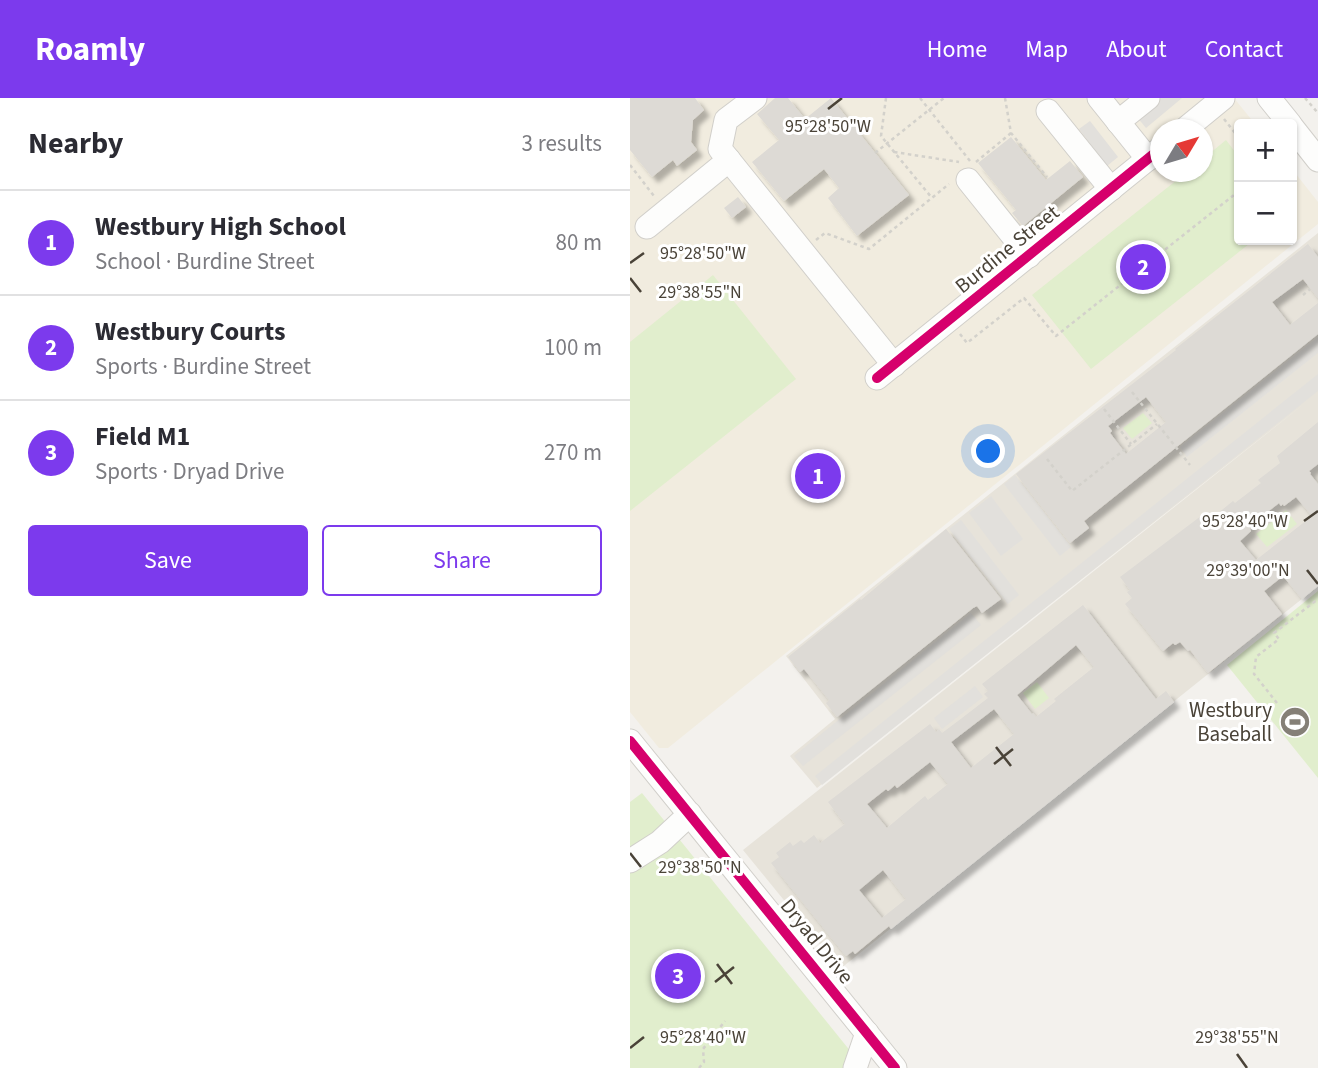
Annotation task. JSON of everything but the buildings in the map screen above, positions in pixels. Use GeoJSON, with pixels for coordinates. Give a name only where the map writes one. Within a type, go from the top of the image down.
{"type":"FeatureCollection","features":[{"type":"Feature","properties":{"kind":"street"},"geometry":{"type":"LineString","coordinates":[[755,98],[726,120],[720,149],[803,251]]}},
{"type":"Feature","properties":{"kind":"street"},"geometry":{"type":"LineString","coordinates":[[1099,98],[1118,122],[1150,150]]}},
{"type":"Feature","properties":{"kind":"street"},"geometry":{"type":"LineString","coordinates":[[1118,122],[1148,98]]}},
{"type":"Feature","properties":{"kind":"street"},"geometry":{"type":"LineString","coordinates":[[1269,98],[1286,119]]}},
{"type":"Feature","properties":{"kind":"street"},"geometry":{"type":"LineString","coordinates":[[1198,119],[1219,102]]}},
{"type":"Feature","properties":{"kind":"street"},"geometry":{"type":"LineString","coordinates":[[1048,111],[1111,189]]}},
{"type":"Feature","properties":{"kind":"street"},"geometry":{"type":"LineString","coordinates":[[1297,134],[1318,160]]}},
{"type":"Feature","properties":{"kind":"street","name":"Burdine Street"},"geometry":{"type":"LineString","coordinates":[[803,251],[886,371],[1150,157]]}},
{"type":"Feature","properties":{"kind":"street"},"geometry":{"type":"LineString","coordinates":[[647,227],[729,160]]}},
{"type":"Feature","properties":{"kind":"street"},"geometry":{"type":"LineString","coordinates":[[964,175],[1029,256]]}},
{"type":"Feature","properties":{"kind":"street","name":"Dryad Drive"},"geometry":{"type":"LineString","coordinates":[[630,741],[895,1068]]}},
{"type":"Feature","properties":{"kind":"street"},"geometry":{"type":"LineString","coordinates":[[630,862],[660,842],[690,814]]}},
{"type":"Feature","properties":{"kind":"street"},"geometry":{"type":"LineString","coordinates":[[855,1068],[867,1033]]}},
{"type":"Feature","properties":{"kind":"path"},"geometry":{"type":"LineString","coordinates":[[886,98],[881,135],[932,198]]}},
{"type":"Feature","properties":{"kind":"path"},"geometry":{"type":"LineString","coordinates":[[920,98],[964,175]]}},
{"type":"Feature","properties":{"kind":"path"},"geometry":{"type":"LineString","coordinates":[[875,153],[944,98]]}},
{"type":"Feature","properties":{"kind":"path"},"geometry":{"type":"LineString","coordinates":[[1005,98],[1011,133],[1047,177]]}},
{"type":"Feature","properties":{"kind":"path"},"geometry":{"type":"LineString","coordinates":[[1305,98],[1318,113]]}},
{"type":"Feature","properties":{"kind":"path"},"geometry":{"type":"LineString","coordinates":[[1219,102],[1234,129]]}},
{"type":"Feature","properties":{"kind":"path"},"geometry":{"type":"LineString","coordinates":[[803,251],[825,233],[869,249],[964,175],[1011,133]]}},
{"type":"Feature","properties":{"kind":"path"},"geometry":{"type":"LineString","coordinates":[[894,152],[964,175]]}},
{"type":"Feature","properties":{"kind":"path"},"geometry":{"type":"LineString","coordinates":[[630,165],[666,211]]}},
{"type":"Feature","properties":{"kind":"path"},"geometry":{"type":"LineString","coordinates":[[959,333],[967,343],[1024,298],[1056,336],[1234,195]]}},
{"type":"Feature","properties":{"kind":"path"},"geometry":{"type":"LineString","coordinates":[[1303,295],[1310,289]]}},
{"type":"Feature","properties":{"kind":"path"},"geometry":{"type":"LineString","coordinates":[[1132,392],[1190,465]]}},
{"type":"Feature","properties":{"kind":"path"},"geometry":{"type":"LineString","coordinates":[[1104,409],[1131,444]]}},
{"type":"Feature","properties":{"kind":"path"},"geometry":{"type":"LineString","coordinates":[[1047,460],[1072,491],[1157,424]]}},
{"type":"Feature","properties":{"kind":"path"},"geometry":{"type":"LineString","coordinates":[[1277,704],[1254,674],[1256,657],[1279,639],[1274,634],[1318,599]]}},
{"type":"Feature","properties":{"kind":"path"},"geometry":{"type":"LineString","coordinates":[[699,1068],[704,1062],[703,1049],[725,1021]]}},
{"type":"Feature","properties":{"kind":"shaded area"},"geometry":{"type":"Polygon","coordinates":[[[630,98],[1234,98],[1251,119],[1234,119],[1234,245],[1292,245],[668,748],[659,748],[630,712],[630,98]]]}},
{"type":"Feature","properties":{"kind":"shaded area"},"geometry":{"type":"Polygon","coordinates":[[[1161,98],[1182,98],[1157,119],[1150,119],[1150,125],[1146,128],[1137,117],[1161,98]]]}},
{"type":"Feature","properties":{"kind":"shaded area"},"geometry":{"type":"Polygon","coordinates":[[[1090,121],[1118,157],[1107,166],[1079,129],[1090,121]]]}},
{"type":"Feature","properties":{"kind":"shaded area"},"geometry":{"type":"Polygon","coordinates":[[[1297,175],[1318,202],[1318,224],[1297,241],[1297,175]]]}},
{"type":"Feature","properties":{"kind":"shaded area"},"geometry":{"type":"Polygon","coordinates":[[[1318,233],[1318,586],[840,969],[743,850],[1309,400],[817,788],[790,756],[835,719],[786,656],[1318,233]]]}},
{"type":"Feature","properties":{"kind":"shaded area"},"geometry":{"type":"Polygon","coordinates":[[[1318,337],[1318,353],[1187,457],[1180,447],[1318,337]]]}},
{"type":"Feature","properties":{"kind":"shaded area"},"geometry":{"type":"Polygon","coordinates":[[[1318,374],[1318,391],[822,785],[815,776],[1318,374]]]}},
{"type":"Feature","properties":{"kind":"shaded area"},"geometry":{"type":"Polygon","coordinates":[[[1015,475],[1071,547],[1060,556],[1004,484],[1015,475]]]}},
{"type":"Feature","properties":{"kind":"shaded area"},"geometry":{"type":"Polygon","coordinates":[[[991,496],[1023,539],[1001,556],[969,513],[991,496]]]}},
{"type":"Feature","properties":{"kind":"shaded area"},"geometry":{"type":"Polygon","coordinates":[[[961,520],[1019,595],[1008,604],[949,529],[961,520]]]}},
{"type":"Feature","properties":{"kind":"shaded area"},"geometry":{"type":"Polygon","coordinates":[[[971,613],[981,625],[803,766],[794,756],[971,613]]]}},
{"type":"Feature","properties":{"kind":"shaded area"},"geometry":{"type":"Polygon","coordinates":[[[975,686],[983,697],[942,729],[934,718],[975,686]]]}},
{"type":"Feature","properties":{"kind":"green space"},"geometry":{"type":"Polygon","coordinates":[[[1226,140],[1234,150],[1234,245],[1248,245],[1091,369],[1032,295],[1174,182],[1213,182],[1213,151],[1226,140]]]}},
{"type":"Feature","properties":{"kind":"green space"},"geometry":{"type":"Polygon","coordinates":[[[713,275],[796,379],[630,511],[630,342],[713,275]]]}},
{"type":"Feature","properties":{"kind":"green space"},"geometry":{"type":"Polygon","coordinates":[[[1143,413],[1152,423],[1132,439],[1123,428],[1143,413]]]}},
{"type":"Feature","properties":{"kind":"green space"},"geometry":{"type":"Polygon","coordinates":[[[1286,510],[1297,524],[1267,547],[1256,534],[1286,510]]]}},
{"type":"Feature","properties":{"kind":"green space","name":"Westbury Baseball"},"geometry":{"type":"Polygon","coordinates":[[[1318,591],[1318,778],[1227,665],[1318,591]]]}},
{"type":"Feature","properties":{"kind":"green space"},"geometry":{"type":"Polygon","coordinates":[[[1037,682],[1049,698],[1035,709],[1023,693],[1037,682]]]}},
{"type":"Feature","properties":{"kind":"green space"},"geometry":{"type":"Polygon","coordinates":[[[642,793],[864,1068],[630,1068],[630,802],[642,793]]]}},
{"type":"Feature","properties":{"kind":"cycle path"},"geometry":{"type":"LineString","coordinates":[[877,378],[1150,157]]}},
{"type":"Feature","properties":{"kind":"cycle path"},"geometry":{"type":"LineString","coordinates":[[630,741],[895,1068]]}},
{"type":"Feature","properties":{"kind":"place","name":"Westbury Courts"},"geometry":{"type":"Point","coordinates":[1143,267]}},
{"type":"Feature","properties":{"kind":"place","name":"Westbury High School"},"geometry":{"type":"Point","coordinates":[818,476]}},
{"type":"Feature","properties":{"kind":"place","name":"Westbury Baseball"},"geometry":{"type":"Point","coordinates":[1295,722]}},
{"type":"Feature","properties":{"kind":"place","name":"Field M1"},"geometry":{"type":"Point","coordinates":[678,976]}}]}
